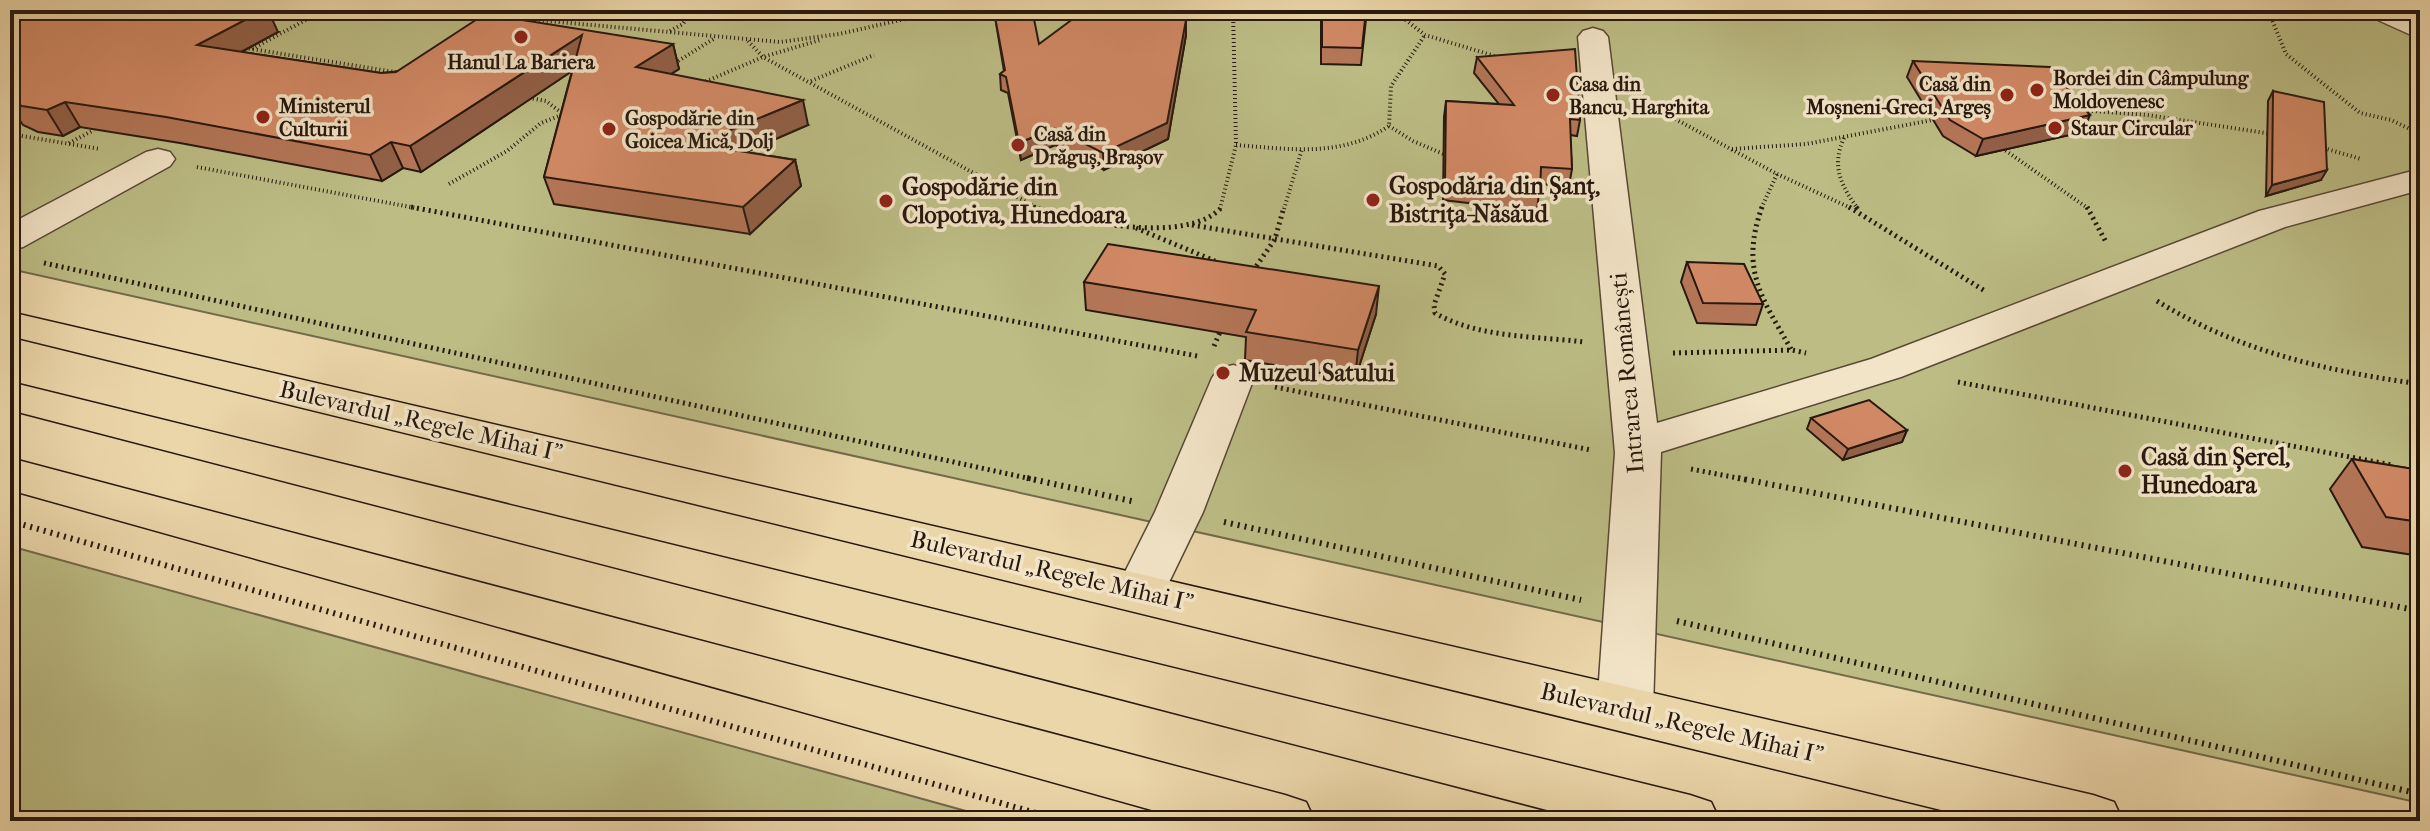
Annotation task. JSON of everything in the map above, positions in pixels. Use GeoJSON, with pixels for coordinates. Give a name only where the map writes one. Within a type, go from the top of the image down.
{"type":"FeatureCollection","features":[{"type":"Feature","properties":{"kind":"main road","name":"Bulevardul „Regele Mihai I”"},"geometry":{"type":"LineString","coordinates":[[10,324],[2093,821]]}},
{"type":"Feature","properties":{"kind":"main road"},"geometry":{"type":"LineString","coordinates":[[10,396],[1690,821]]}},
{"type":"Feature","properties":{"kind":"main road"},"geometry":{"type":"LineString","coordinates":[[10,474],[1285,821]]}},
{"type":"Feature","properties":{"kind":"street"},"geometry":{"type":"LineString","coordinates":[[2379,10],[2420,30]]}},
{"type":"Feature","properties":{"kind":"street","name":"Intrarea Românești"},"geometry":{"type":"LineString","coordinates":[[1593,37],[1636,444],[1625,709]]}},
{"type":"Feature","properties":{"kind":"street"},"geometry":{"type":"LineString","coordinates":[[10,239],[158,159]]}},
{"type":"Feature","properties":{"kind":"street"},"geometry":{"type":"LineString","coordinates":[[1636,444],[1886,368],[2272,219],[2416,180]]}},
{"type":"Feature","properties":{"kind":"street"},"geometry":{"type":"LineString","coordinates":[[1140,592],[1179,512],[1233,378]]}},
{"type":"Feature","properties":{"kind":"path"},"geometry":{"type":"LineString","coordinates":[[242,54],[324,10]]}},
{"type":"Feature","properties":{"kind":"path"},"geometry":{"type":"LineString","coordinates":[[414,10],[748,41],[790,41],[839,34]]}},
{"type":"Feature","properties":{"kind":"path"},"geometry":{"type":"LineString","coordinates":[[669,32],[683,24],[690,12],[708,10]]}},
{"type":"Feature","properties":{"kind":"path"},"geometry":{"type":"LineString","coordinates":[[760,10],[772,12]]}},
{"type":"Feature","properties":{"kind":"path"},"geometry":{"type":"LineString","coordinates":[[688,88],[763,57],[839,34],[945,10]]}},
{"type":"Feature","properties":{"kind":"path"},"geometry":{"type":"LineString","coordinates":[[1059,10],[1065,20],[1079,29]]}},
{"type":"Feature","properties":{"kind":"path"},"geometry":{"type":"LineString","coordinates":[[1192,225],[1213,217],[1223,206],[1236,145],[1233,10]]}},
{"type":"Feature","properties":{"kind":"path"},"geometry":{"type":"LineString","coordinates":[[2268,10],[2286,54],[2360,113],[2391,120],[2420,134]]}},
{"type":"Feature","properties":{"kind":"path"},"geometry":{"type":"LineString","coordinates":[[477,26],[489,16]]}},
{"type":"Feature","properties":{"kind":"path"},"geometry":{"type":"LineString","coordinates":[[1236,145],[1321,150],[1360,143],[1378,136],[1389,126],[1391,86],[1425,35]]}},
{"type":"Feature","properties":{"kind":"path"},"geometry":{"type":"LineString","coordinates":[[675,63],[715,38]]}},
{"type":"Feature","properties":{"kind":"path"},"geometry":{"type":"LineString","coordinates":[[748,41],[763,57],[1034,208],[1089,222],[1131,226],[1192,225],[1275,239]]}},
{"type":"Feature","properties":{"kind":"path"},"geometry":{"type":"LineString","coordinates":[[242,47],[401,73]]}},
{"type":"Feature","properties":{"kind":"path"},"geometry":{"type":"LineString","coordinates":[[811,81],[874,55]]}},
{"type":"Feature","properties":{"kind":"path"},"geometry":{"type":"LineString","coordinates":[[517,96],[546,101],[563,114]]}},
{"type":"Feature","properties":{"kind":"path"},"geometry":{"type":"LineString","coordinates":[[2074,110],[2147,115],[2285,137]]}},
{"type":"Feature","properties":{"kind":"path"},"geometry":{"type":"LineString","coordinates":[[449,184],[507,151],[541,123],[577,111]]}},
{"type":"Feature","properties":{"kind":"path"},"geometry":{"type":"LineString","coordinates":[[1732,149],[1780,147],[1951,116]]}},
{"type":"Feature","properties":{"kind":"path"},"geometry":{"type":"LineString","coordinates":[[1389,126],[1430,150],[1461,159]]}},
{"type":"Feature","properties":{"kind":"path"},"geometry":{"type":"LineString","coordinates":[[68,143],[94,130]]}},
{"type":"Feature","properties":{"kind":"path"},"geometry":{"type":"LineString","coordinates":[[1845,137],[1838,148],[1834,167],[1845,191],[1861,213]]}},
{"type":"Feature","properties":{"kind":"path"},"geometry":{"type":"LineString","coordinates":[[2310,144],[2350,155],[2416,180]]}},
{"type":"Feature","properties":{"kind":"path"},"geometry":{"type":"LineString","coordinates":[[1250,276],[1275,239],[1302,149]]}},
{"type":"Feature","properties":{"kind":"path"},"geometry":{"type":"LineString","coordinates":[[1777,174],[1861,213],[2022,314]]}},
{"type":"Feature","properties":{"kind":"path"},"geometry":{"type":"LineString","coordinates":[[1131,226],[1224,265]]}},
{"type":"Feature","properties":{"kind":"path"},"geometry":{"type":"LineString","coordinates":[[10,521],[1064,821]]}},
{"type":"Feature","properties":{"kind":"green space"},"geometry":{"type":"Polygon","coordinates":[[[10,10],[2420,10],[2420,803],[10,269],[10,10]]]}},
{"type":"Feature","properties":{"kind":"green space"},"geometry":{"type":"Polygon","coordinates":[[[10,546],[1002,821],[10,821],[10,546]]]}},
{"type":"Feature","properties":{"kind":"building"},"geometry":{"type":"Polygon","coordinates":[[[10,10],[264,10],[197,45],[381,73],[396,72],[485,14],[673,44],[636,67],[803,100],[696,144],[795,160],[743,207],[544,177],[582,35],[410,146],[391,142],[370,155],[166,117],[65,102],[47,110],[22,106],[10,101],[10,10]]]}},
{"type":"Feature","properties":{"kind":"building"},"geometry":{"type":"Polygon","coordinates":[[[1085,10],[1146,10],[1133,20],[1186,20],[1167,123],[1103,153],[1054,128],[1019,143],[1006,77],[1000,74],[1005,70],[995,17],[1033,14],[1039,44],[1085,10]]]}},
{"type":"Feature","properties":{"kind":"building"},"geometry":{"type":"Polygon","coordinates":[[[1322,10],[1366,10],[1362,48],[1322,47],[1322,10]]]}},
{"type":"Feature","properties":{"kind":"building"},"geometry":{"type":"Polygon","coordinates":[[[1575,49],[1580,120],[1570,119],[1572,169],[1541,167],[1540,194],[1445,183],[1446,101],[1514,105],[1477,57],[1575,49]]]}},
{"type":"Feature","properties":{"kind":"building"},"geometry":{"type":"Polygon","coordinates":[[[1913,61],[2050,67],[2090,115],[1983,139],[1950,120],[1913,61]]]}},
{"type":"Feature","properties":{"kind":"building"},"geometry":{"type":"Polygon","coordinates":[[[2273,91],[2324,102],[2327,170],[2272,185],[2273,91]]]}},
{"type":"Feature","properties":{"kind":"building"},"geometry":{"type":"Polygon","coordinates":[[[1108,244],[1379,286],[1358,350],[1246,332],[1256,310],[1084,282],[1108,244]]]}},
{"type":"Feature","properties":{"kind":"building"},"geometry":{"type":"Polygon","coordinates":[[[1687,262],[1744,264],[1763,304],[1703,303],[1687,262]]]}},
{"type":"Feature","properties":{"kind":"building"},"geometry":{"type":"Polygon","coordinates":[[[1869,400],[1907,430],[1848,449],[1811,418],[1869,400]]]}},
{"type":"Feature","properties":{"kind":"building"},"geometry":{"type":"Polygon","coordinates":[[[2352,459],[2420,470],[2420,522],[2386,517],[2352,459]]]}},
{"type":"Feature","properties":{"kind":"place","name":"Hanul La Bariera"},"geometry":{"type":"Point","coordinates":[521,37]}},
{"type":"Feature","properties":{"kind":"place","name":"Bordei din Câmpulung Moldovenesc"},"geometry":{"type":"Point","coordinates":[2037,90]}},
{"type":"Feature","properties":{"kind":"place","name":"Casa din Bancu, Harghita"},"geometry":{"type":"Point","coordinates":[1553,95]}},
{"type":"Feature","properties":{"kind":"place","name":"Casă din Moșneni-Greci, Argeș"},"geometry":{"type":"Point","coordinates":[2007,95]}},
{"type":"Feature","properties":{"kind":"place","name":"Ministerul Culturii"},"geometry":{"type":"Point","coordinates":[263,117]}},
{"type":"Feature","properties":{"kind":"place","name":"Staur Circular"},"geometry":{"type":"Point","coordinates":[2055,128]}},
{"type":"Feature","properties":{"kind":"place","name":"Gospodărie din Goicea Mică, Dolj"},"geometry":{"type":"Point","coordinates":[609,129]}},
{"type":"Feature","properties":{"kind":"place","name":"Casă din Drăguș, Brașov"},"geometry":{"type":"Point","coordinates":[1018,145]}},
{"type":"Feature","properties":{"kind":"place","name":"Gospodăria din Șanț, Bistrița-Năsăud"},"geometry":{"type":"Point","coordinates":[1373,200]}},
{"type":"Feature","properties":{"kind":"place","name":"Gospodărie din Clopotiva, Hunedoara"},"geometry":{"type":"Point","coordinates":[886,201]}},
{"type":"Feature","properties":{"kind":"place","name":"Muzeul Satului"},"geometry":{"type":"Point","coordinates":[1223,373]}},
{"type":"Feature","properties":{"kind":"place","name":"Casă din Șerel, Hunedoara"},"geometry":{"type":"Point","coordinates":[2125,471]}}]}
